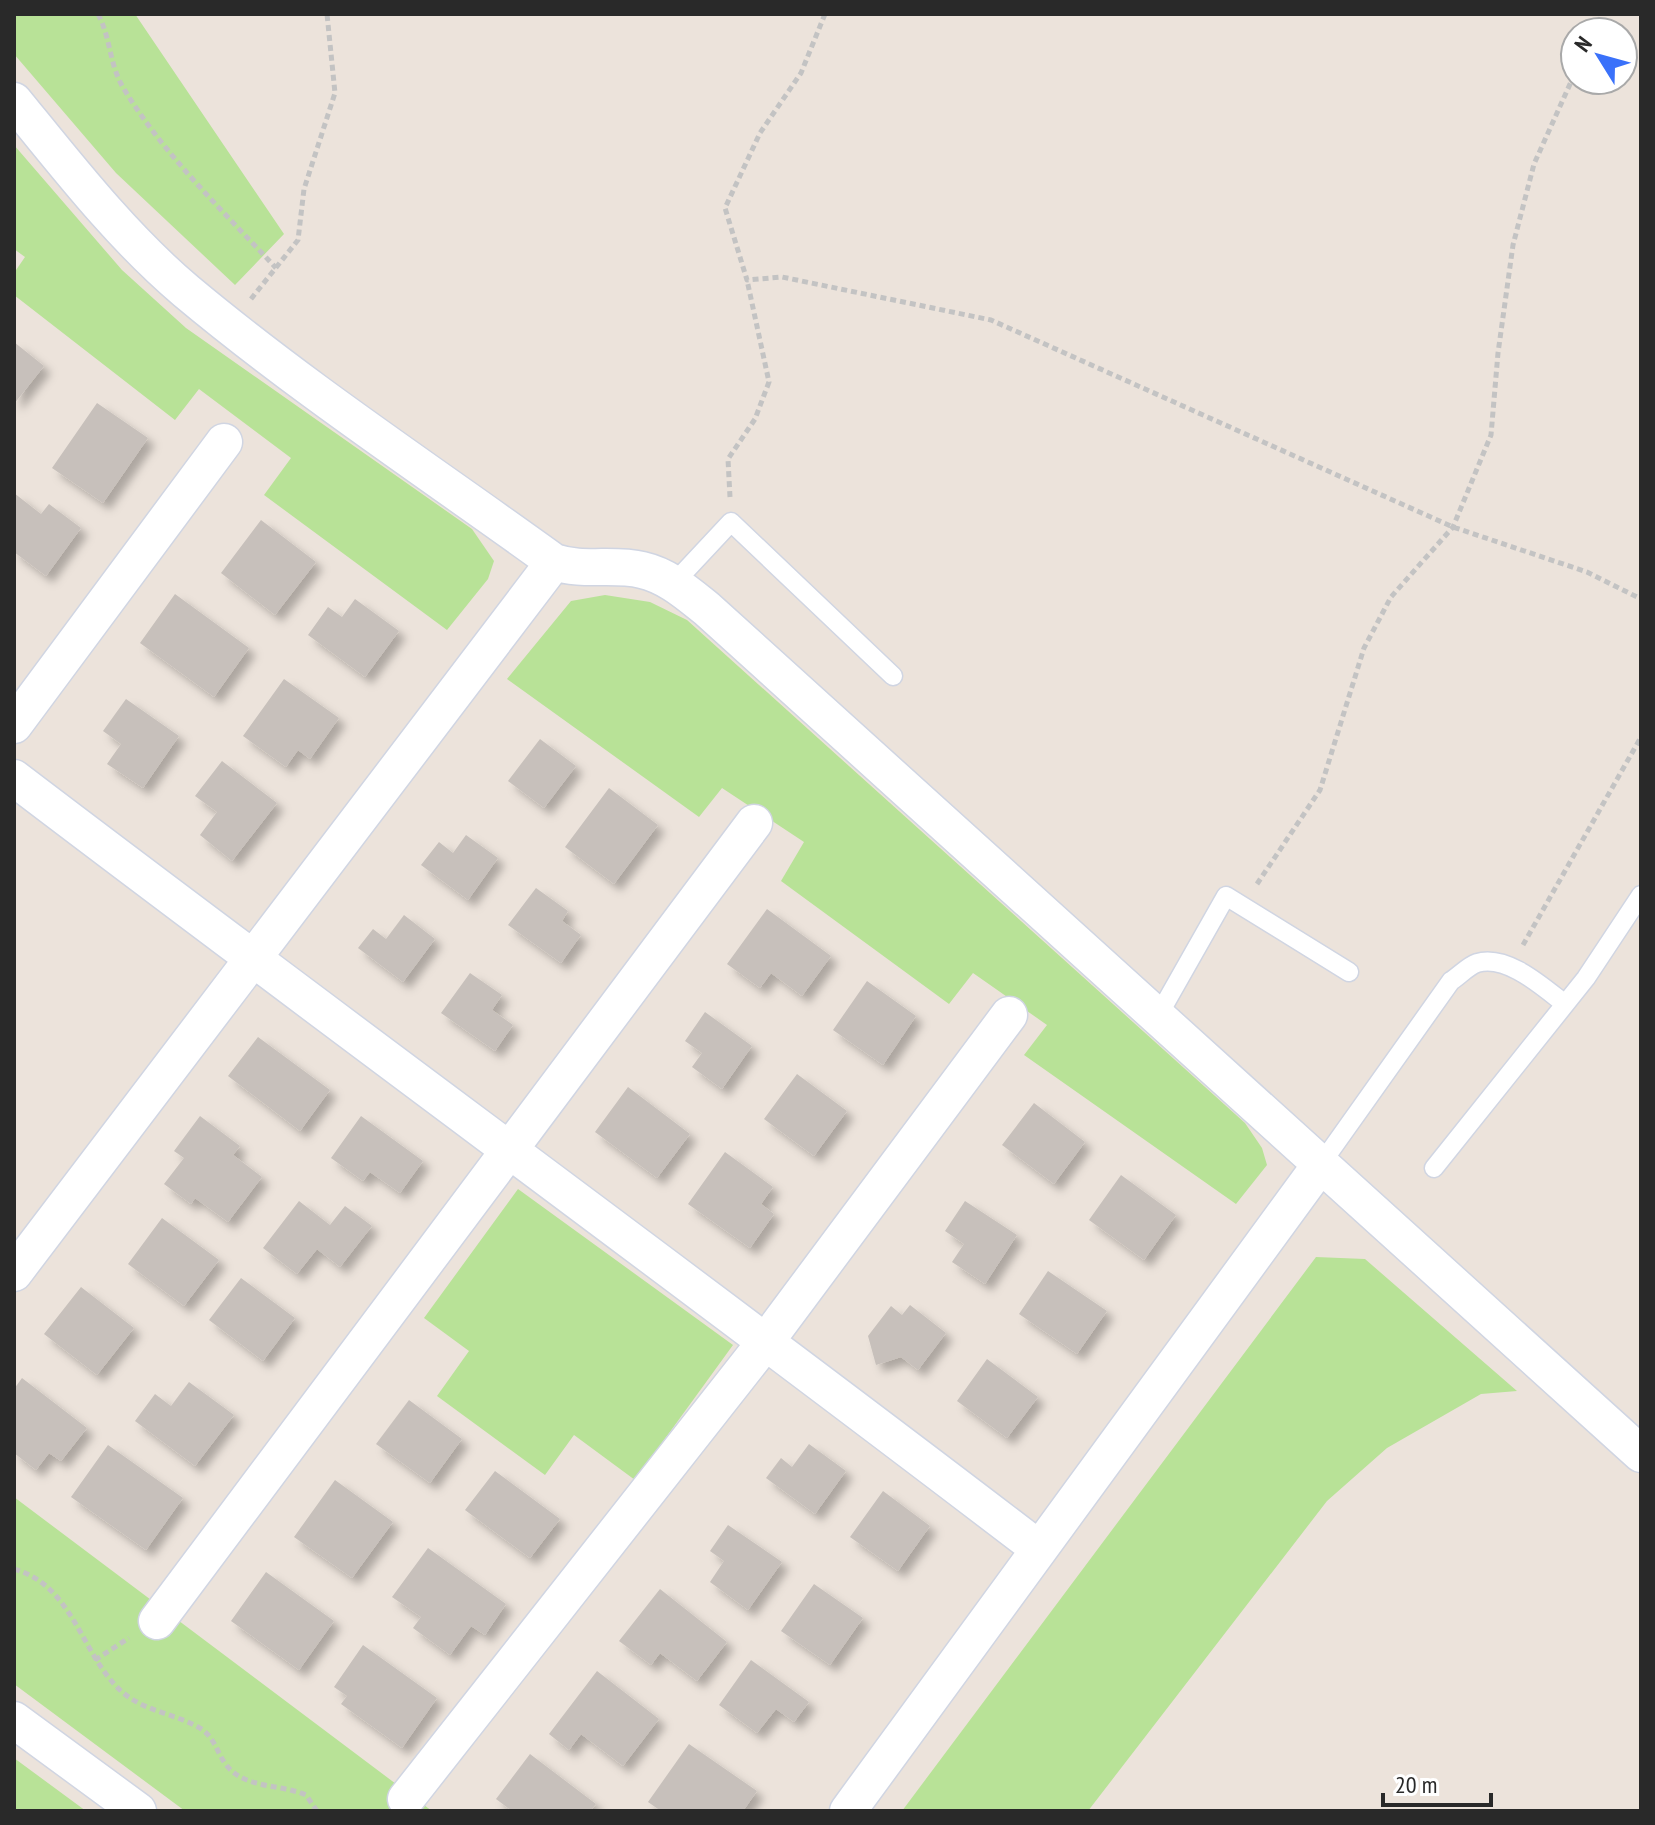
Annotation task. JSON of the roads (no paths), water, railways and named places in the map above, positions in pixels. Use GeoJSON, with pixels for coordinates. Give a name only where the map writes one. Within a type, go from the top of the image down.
{"type":"FeatureCollection","features":[{"type":"Feature","properties":{"kind":"street"},"geometry":{"type":"LineString","coordinates":[[14,101],[143,250],[185,290],[554,562],[569,567],[641,569],[674,583],[1641,1454]]}},
{"type":"Feature","properties":{"kind":"street"},"geometry":{"type":"LineString","coordinates":[[14,725],[224,442]]}},
{"type":"Feature","properties":{"kind":"street"},"geometry":{"type":"LineString","coordinates":[[14,1273],[554,562]]}},
{"type":"Feature","properties":{"kind":"street"},"geometry":{"type":"LineString","coordinates":[[14,778],[508,1152],[767,1340],[1039,1549]]}},
{"type":"Feature","properties":{"kind":"street"},"geometry":{"type":"LineString","coordinates":[[157,1621],[754,823]]}},
{"type":"Feature","properties":{"kind":"street"},"geometry":{"type":"LineString","coordinates":[[406,1799],[767,1340],[1009,1015]]}},
{"type":"Feature","properties":{"kind":"street"},"geometry":{"type":"LineString","coordinates":[[848,1811],[1321,1164]]}},
{"type":"Feature","properties":{"kind":"street"},"geometry":{"type":"LineString","coordinates":[[14,1720],[138,1811]]}},
{"type":"Feature","properties":{"kind":"lane"},"geometry":{"type":"LineString","coordinates":[[674,583],[731,522],[893,676]]}},
{"type":"Feature","properties":{"kind":"lane"},"geometry":{"type":"LineString","coordinates":[[1434,1168],[1604,953],[1641,895]]}},
{"type":"Feature","properties":{"kind":"lane"},"geometry":{"type":"LineString","coordinates":[[1158,1016],[1226,896],[1349,972]]}},
{"type":"Feature","properties":{"kind":"lane"},"geometry":{"type":"LineString","coordinates":[[1321,1164],[1451,981],[1475,963],[1493,962],[1510,968],[1565,1004]]}}]}
